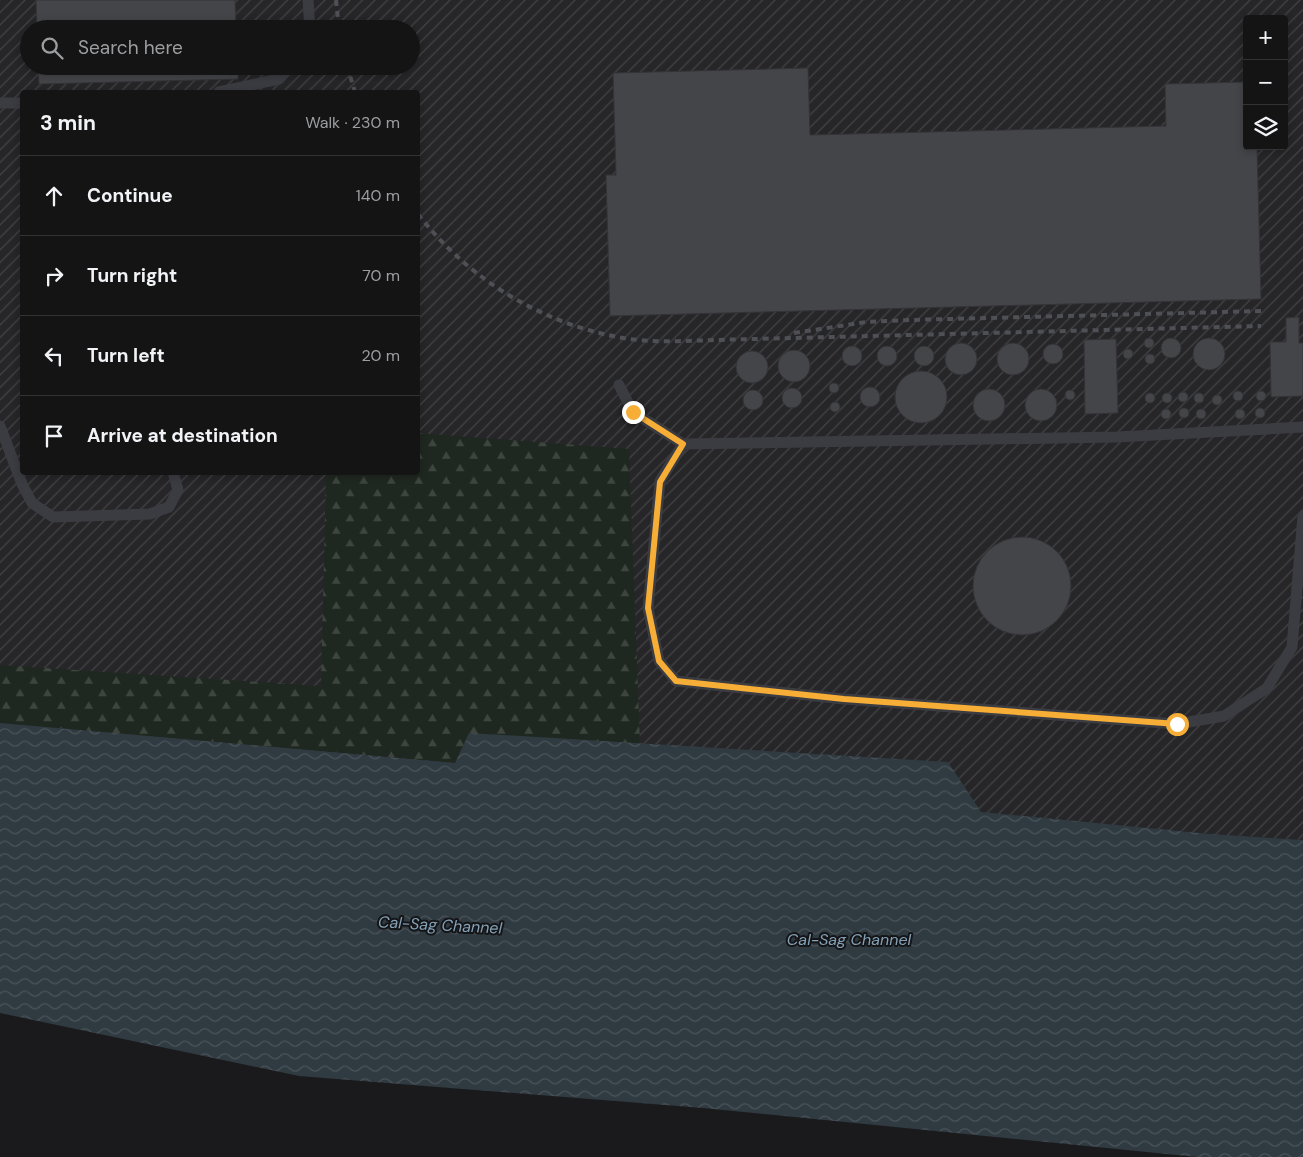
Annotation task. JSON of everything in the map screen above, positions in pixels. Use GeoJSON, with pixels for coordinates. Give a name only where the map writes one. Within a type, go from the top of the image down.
{"type":"FeatureCollection","features":[{"type":"Feature","properties":{"kind":"lane"},"geometry":{"type":"LineString","coordinates":[[308,0],[309,20]]}},
{"type":"Feature","properties":{"kind":"lane"},"geometry":{"type":"LineString","coordinates":[[248,89],[279,79],[283,75]]}},
{"type":"Feature","properties":{"kind":"lane"},"geometry":{"type":"LineString","coordinates":[[0,103],[20,103]]}},
{"type":"Feature","properties":{"kind":"lane"},"geometry":{"type":"LineString","coordinates":[[619,385],[633,412],[683,444],[1117,437],[1303,427]]}},
{"type":"Feature","properties":{"kind":"lane"},"geometry":{"type":"LineString","coordinates":[[0,426],[22,484],[32,503],[53,517],[150,514],[156,512],[169,507],[178,490],[174,475]]}},
{"type":"Feature","properties":{"kind":"lane"},"geometry":{"type":"LineString","coordinates":[[683,444],[660,482],[648,608],[659,661],[676,681],[844,699],[1177,724],[1224,716],[1267,688],[1292,647],[1303,516]]}},
{"type":"Feature","properties":{"kind":"shaded area"},"geometry":{"type":"Polygon","coordinates":[[[0,0],[1303,0],[1303,840],[1200,833],[0,723],[0,0]]]}},
{"type":"Feature","properties":{"kind":"green space"},"geometry":{"type":"Polygon","coordinates":[[[420,433],[629,449],[640,744],[469,734],[456,763],[0,723],[0,665],[321,686],[326,475],[420,475],[420,433]]]}},
{"type":"Feature","properties":{"kind":"water","name":"Cal-Sag Channel"},"geometry":{"type":"Polygon","coordinates":[[[0,723],[455,763],[469,733],[948,762],[981,812],[1200,833],[1303,840],[1303,1157],[1197,1157],[703,1108],[299,1076],[0,1013],[0,723]]]}},
{"type":"Feature","properties":{"kind":"building"},"geometry":{"type":"Polygon","coordinates":[[[36,0],[235,0],[236,20],[37,20],[36,0]]]}},
{"type":"Feature","properties":{"kind":"building"},"geometry":{"type":"Polygon","coordinates":[[[808,68],[810,135],[1166,126],[1165,84],[1243,82],[1243,150],[1257,150],[1261,299],[610,316],[606,175],[616,175],[613,73],[808,68]]]}},
{"type":"Feature","properties":{"kind":"building"},"geometry":{"type":"Polygon","coordinates":[[[38,75],[238,75],[238,79],[39,84],[38,75]]]}},
{"type":"Feature","properties":{"kind":"building"},"geometry":{"type":"Polygon","coordinates":[[[1299,317],[1299,343],[1303,343],[1303,396],[1271,397],[1270,342],[1286,342],[1286,318],[1299,317]]]}},
{"type":"Feature","properties":{"kind":"building"},"geometry":{"type":"Polygon","coordinates":[[[1149,338],[1154,343],[1149,348],[1144,343],[1149,338]]]}},
{"type":"Feature","properties":{"kind":"building"},"geometry":{"type":"Polygon","coordinates":[[[1167,338],[1175,338],[1181,344],[1181,352],[1175,358],[1167,358],[1161,352],[1161,344],[1167,338]]]}},
{"type":"Feature","properties":{"kind":"building"},"geometry":{"type":"Polygon","coordinates":[[[1209,338],[1215,339],[1220,343],[1224,348],[1224,360],[1220,365],[1215,369],[1209,370],[1203,369],[1198,365],[1194,360],[1193,354],[1194,348],[1198,343],[1203,339],[1209,338]]]}},
{"type":"Feature","properties":{"kind":"building"},"geometry":{"type":"Polygon","coordinates":[[[1116,339],[1118,413],[1085,414],[1084,340],[1116,339]]]}},
{"type":"Feature","properties":{"kind":"building"},"geometry":{"type":"Polygon","coordinates":[[[961,343],[973,347],[977,359],[973,371],[961,375],[949,371],[945,359],[949,347],[961,343]]]}},
{"type":"Feature","properties":{"kind":"building"},"geometry":{"type":"Polygon","coordinates":[[[1013,343],[1025,347],[1029,359],[1025,371],[1013,375],[1001,371],[997,359],[1001,347],[1013,343]]]}},
{"type":"Feature","properties":{"kind":"building"},"geometry":{"type":"Polygon","coordinates":[[[1053,344],[1060,347],[1063,354],[1060,361],[1053,364],[1046,361],[1043,354],[1046,347],[1053,344]]]}},
{"type":"Feature","properties":{"kind":"building"},"geometry":{"type":"Polygon","coordinates":[[[852,346],[859,349],[862,356],[859,363],[852,366],[845,363],[842,356],[845,349],[852,346]]]}},
{"type":"Feature","properties":{"kind":"building"},"geometry":{"type":"Polygon","coordinates":[[[887,346],[894,349],[897,356],[894,363],[887,366],[880,363],[877,356],[880,349],[887,346]]]}},
{"type":"Feature","properties":{"kind":"building"},"geometry":{"type":"Polygon","coordinates":[[[920,346],[928,346],[934,352],[934,360],[928,366],[920,366],[914,360],[914,352],[920,346]]]}},
{"type":"Feature","properties":{"kind":"building"},"geometry":{"type":"Polygon","coordinates":[[[1128,349],[1133,354],[1128,359],[1123,354],[1128,349]]]}},
{"type":"Feature","properties":{"kind":"building"},"geometry":{"type":"Polygon","coordinates":[[[794,350],[806,354],[810,366],[806,378],[794,382],[782,378],[778,366],[782,354],[794,350]]]}},
{"type":"Feature","properties":{"kind":"building"},"geometry":{"type":"Polygon","coordinates":[[[752,351],[758,352],[763,356],[767,361],[767,373],[763,378],[758,382],[752,383],[746,382],[741,378],[737,373],[736,367],[737,361],[741,356],[746,352],[752,351]]]}},
{"type":"Feature","properties":{"kind":"building"},"geometry":{"type":"Polygon","coordinates":[[[1150,354],[1155,359],[1150,364],[1145,359],[1150,354]]]}},
{"type":"Feature","properties":{"kind":"building"},"geometry":{"type":"Polygon","coordinates":[[[921,371],[931,373],[939,379],[945,387],[947,397],[945,407],[939,415],[931,421],[921,423],[911,421],[903,415],[897,407],[895,397],[897,387],[903,379],[911,373],[921,371]]]}},
{"type":"Feature","properties":{"kind":"building"},"geometry":{"type":"Polygon","coordinates":[[[834,383],[839,388],[834,393],[829,388],[834,383]]]}},
{"type":"Feature","properties":{"kind":"building"},"geometry":{"type":"Polygon","coordinates":[[[870,387],[877,390],[880,397],[877,404],[870,407],[863,404],[860,397],[863,390],[870,387]]]}},
{"type":"Feature","properties":{"kind":"building"},"geometry":{"type":"Polygon","coordinates":[[[792,388],[799,391],[802,398],[799,405],[792,408],[785,405],[782,398],[785,391],[792,388]]]}},
{"type":"Feature","properties":{"kind":"building"},"geometry":{"type":"Polygon","coordinates":[[[989,389],[995,390],[1000,394],[1004,399],[1004,411],[1000,416],[995,420],[989,421],[983,420],[978,416],[974,411],[973,405],[974,399],[978,394],[983,390],[989,389]]]}},
{"type":"Feature","properties":{"kind":"building"},"geometry":{"type":"Polygon","coordinates":[[[1041,389],[1047,390],[1052,394],[1056,399],[1056,411],[1052,416],[1047,420],[1041,421],[1035,420],[1030,416],[1026,411],[1025,405],[1026,399],[1030,394],[1035,390],[1041,389]]]}},
{"type":"Feature","properties":{"kind":"building"},"geometry":{"type":"Polygon","coordinates":[[[753,390],[760,393],[763,400],[760,407],[753,410],[746,407],[743,400],[746,393],[753,390]]]}},
{"type":"Feature","properties":{"kind":"building"},"geometry":{"type":"Polygon","coordinates":[[[1070,390],[1075,395],[1070,400],[1065,395],[1070,390]]]}},
{"type":"Feature","properties":{"kind":"building"},"geometry":{"type":"Polygon","coordinates":[[[1238,391],[1243,396],[1238,401],[1233,396],[1238,391]]]}},
{"type":"Feature","properties":{"kind":"building"},"geometry":{"type":"Polygon","coordinates":[[[1261,391],[1266,396],[1261,401],[1256,396],[1261,391]]]}},
{"type":"Feature","properties":{"kind":"building"},"geometry":{"type":"Polygon","coordinates":[[[1183,392],[1188,397],[1183,402],[1178,397],[1183,392]]]}},
{"type":"Feature","properties":{"kind":"building"},"geometry":{"type":"Polygon","coordinates":[[[1150,393],[1155,398],[1150,403],[1145,398],[1150,393]]]}},
{"type":"Feature","properties":{"kind":"building"},"geometry":{"type":"Polygon","coordinates":[[[1167,393],[1172,398],[1167,403],[1162,398],[1167,393]]]}},
{"type":"Feature","properties":{"kind":"building"},"geometry":{"type":"Polygon","coordinates":[[[1199,393],[1204,398],[1199,403],[1194,398],[1199,393]]]}},
{"type":"Feature","properties":{"kind":"building"},"geometry":{"type":"Polygon","coordinates":[[[1217,395],[1222,400],[1217,405],[1212,400],[1217,395]]]}},
{"type":"Feature","properties":{"kind":"building"},"geometry":{"type":"Polygon","coordinates":[[[835,402],[840,407],[835,412],[830,407],[835,402]]]}},
{"type":"Feature","properties":{"kind":"building"},"geometry":{"type":"Polygon","coordinates":[[[1184,408],[1189,413],[1184,418],[1179,413],[1184,408]]]}},
{"type":"Feature","properties":{"kind":"building"},"geometry":{"type":"Polygon","coordinates":[[[1260,408],[1265,413],[1260,418],[1255,413],[1260,408]]]}},
{"type":"Feature","properties":{"kind":"building"},"geometry":{"type":"Polygon","coordinates":[[[1166,409],[1171,414],[1166,419],[1161,414],[1166,409]]]}},
{"type":"Feature","properties":{"kind":"building"},"geometry":{"type":"Polygon","coordinates":[[[1201,409],[1206,414],[1201,419],[1196,414],[1201,409]]]}},
{"type":"Feature","properties":{"kind":"building"},"geometry":{"type":"Polygon","coordinates":[[[1240,409],[1245,414],[1240,419],[1235,414],[1240,409]]]}},
{"type":"Feature","properties":{"kind":"building"},"geometry":{"type":"Polygon","coordinates":[[[1022,537],[1041,540],[1057,551],[1068,567],[1071,586],[1068,605],[1057,621],[1041,632],[1022,635],[1003,632],[987,621],[976,605],[973,586],[976,567],[987,551],[1003,540],[1022,537]]]}},
{"type":"Feature","properties":{"kind":"railway"},"geometry":{"type":"LineString","coordinates":[[336,0],[338,20]]}},
{"type":"Feature","properties":{"kind":"railway"},"geometry":{"type":"LineString","coordinates":[[350,75],[354,90]]}},
{"type":"Feature","properties":{"kind":"railway"},"geometry":{"type":"LineString","coordinates":[[420,216],[460,259],[483,278],[509,295],[536,310],[564,322],[634,340],[680,341],[1261,326]]}},
{"type":"Feature","properties":{"kind":"railway"},"geometry":{"type":"LineString","coordinates":[[794,333],[866,322],[1262,311]]}},
{"type":"Feature","properties":{"kind":"route"},"geometry":{"type":"LineString","coordinates":[[633,412],[683,444],[660,482],[648,608],[659,661],[676,681],[844,699],[1177,724]]}}]}
